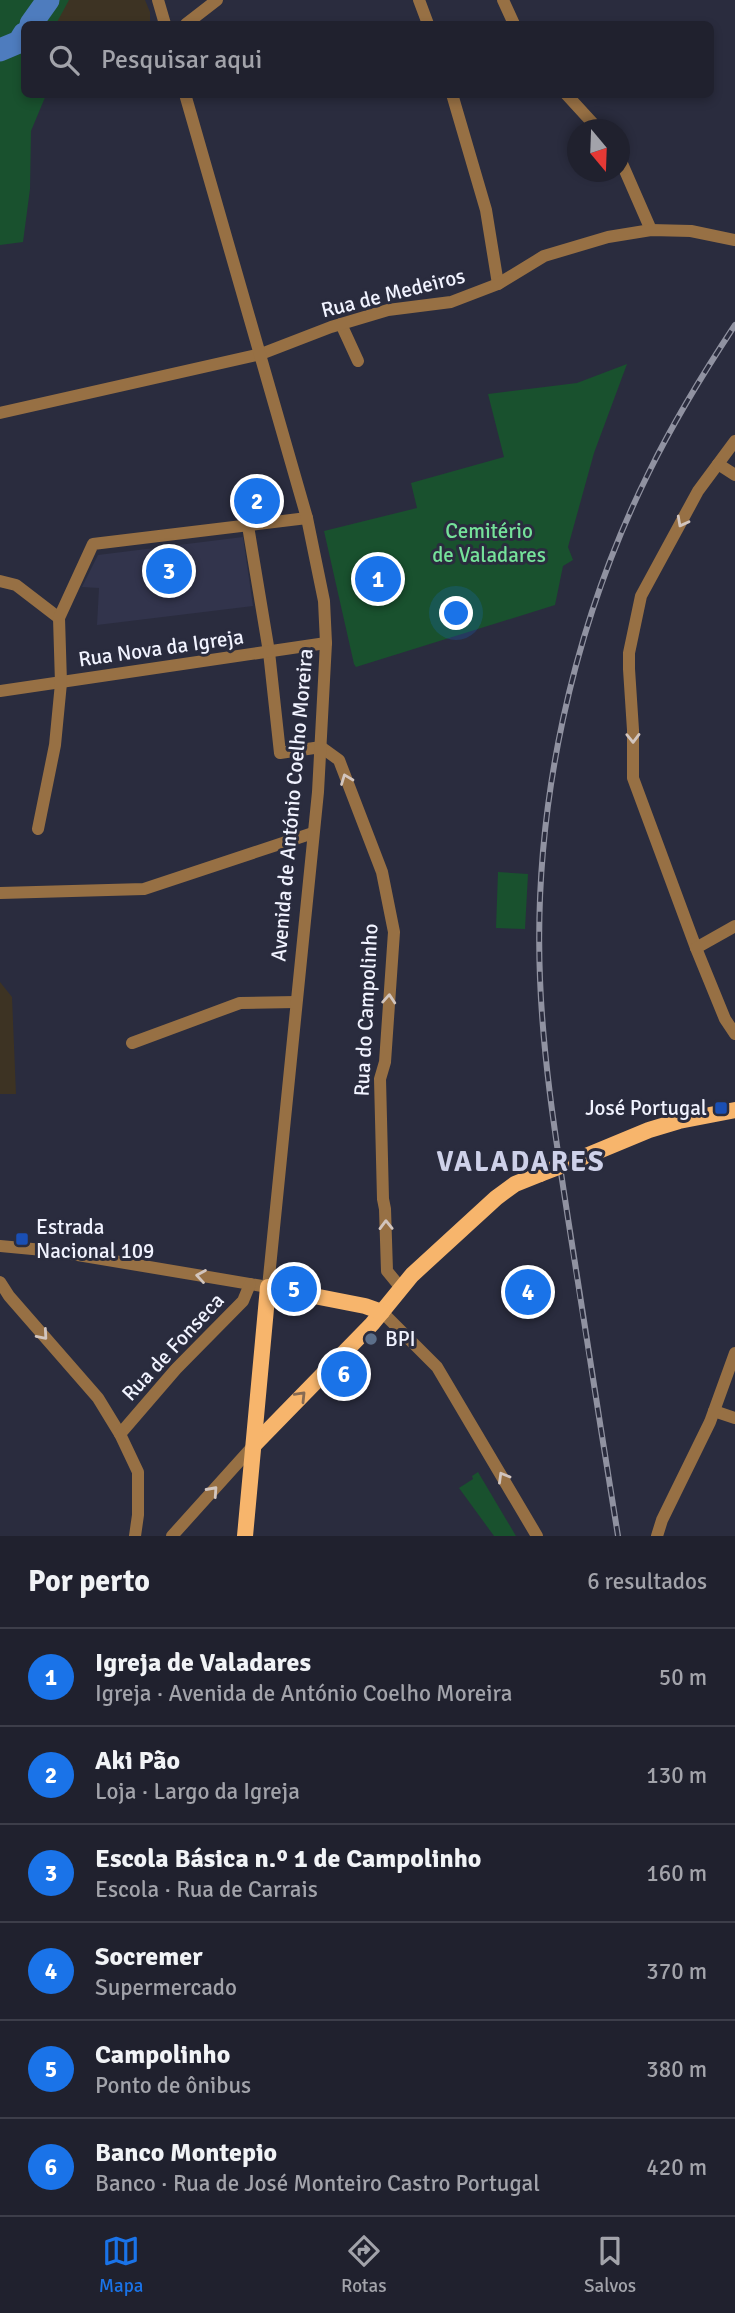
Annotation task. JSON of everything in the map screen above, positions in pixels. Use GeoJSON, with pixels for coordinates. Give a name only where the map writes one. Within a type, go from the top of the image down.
{"type":"FeatureCollection","features":[{"type":"Feature","properties":{"kind":"main road"},"geometry":{"type":"LineString","coordinates":[[254,1445],[382,1312],[401,1288],[496,1198],[515,1184],[669,1124],[735,1110]]}},
{"type":"Feature","properties":{"kind":"main road"},"geometry":{"type":"LineString","coordinates":[[268,1287],[365,1306],[382,1312]]}},
{"type":"Feature","properties":{"kind":"main road","name":"Avenida de António Coelho Moreira"},"geometry":{"type":"LineString","coordinates":[[245,1536],[268,1287]]}},
{"type":"Feature","properties":{"kind":"street"},"geometry":{"type":"LineString","coordinates":[[158,0],[164,21]]}},
{"type":"Feature","properties":{"kind":"street"},"geometry":{"type":"LineString","coordinates":[[191,21],[217,0]]}},
{"type":"Feature","properties":{"kind":"street"},"geometry":{"type":"LineString","coordinates":[[419,0],[427,21]]}},
{"type":"Feature","properties":{"kind":"street"},"geometry":{"type":"LineString","coordinates":[[503,0],[512,21]]}},
{"type":"Feature","properties":{"kind":"street","name":"Avenida de António Coelho Moreira"},"geometry":{"type":"LineString","coordinates":[[186,98],[307,518],[324,601],[326,643],[321,747],[268,1287]]}},
{"type":"Feature","properties":{"kind":"street"},"geometry":{"type":"LineString","coordinates":[[453,98],[486,209],[498,284]]}},
{"type":"Feature","properties":{"kind":"street"},"geometry":{"type":"LineString","coordinates":[[570,98],[589,119]]}},
{"type":"Feature","properties":{"kind":"street"},"geometry":{"type":"LineString","coordinates":[[630,182],[651,230]]}},
{"type":"Feature","properties":{"kind":"street","name":"Rua de Medeiros"},"geometry":{"type":"LineString","coordinates":[[0,413],[261,354],[341,324],[388,310],[451,302],[498,284],[544,256],[608,237],[651,230],[691,231],[735,240]]}},
{"type":"Feature","properties":{"kind":"street"},"geometry":{"type":"LineString","coordinates":[[341,324],[358,361]]}},
{"type":"Feature","properties":{"kind":"street"},"geometry":{"type":"LineString","coordinates":[[735,440],[698,491],[641,596],[629,653],[633,778],[696,948],[725,1018],[735,1034]]}},
{"type":"Feature","properties":{"kind":"street"},"geometry":{"type":"LineString","coordinates":[[718,464],[735,475]]}},
{"type":"Feature","properties":{"kind":"street"},"geometry":{"type":"LineString","coordinates":[[38,829],[55,745],[61,683],[59,618],[93,544],[307,518]]}},
{"type":"Feature","properties":{"kind":"street"},"geometry":{"type":"LineString","coordinates":[[248,526],[269,652],[326,643]]}},
{"type":"Feature","properties":{"kind":"street"},"geometry":{"type":"LineString","coordinates":[[0,581],[16,585],[59,618]]}},
{"type":"Feature","properties":{"kind":"street","name":"Rua Nova da Igreja"},"geometry":{"type":"LineString","coordinates":[[0,691],[269,652],[280,753],[321,747]]}},
{"type":"Feature","properties":{"kind":"street","name":"Rua do Campolinho"},"geometry":{"type":"LineString","coordinates":[[321,747],[339,760],[382,872],[394,932],[385,1062],[380,1079],[387,1272],[401,1288]]}},
{"type":"Feature","properties":{"kind":"street"},"geometry":{"type":"LineString","coordinates":[[0,893],[144,889],[313,833]]}},
{"type":"Feature","properties":{"kind":"street"},"geometry":{"type":"LineString","coordinates":[[696,948],[735,926]]}},
{"type":"Feature","properties":{"kind":"street"},"geometry":{"type":"LineString","coordinates":[[132,1043],[240,1003],[296,1002]]}},
{"type":"Feature","properties":{"kind":"street"},"geometry":{"type":"LineString","coordinates":[[0,1246],[54,1251],[268,1287]]}},
{"type":"Feature","properties":{"kind":"street"},"geometry":{"type":"LineString","coordinates":[[0,1282],[9,1296],[99,1398],[120,1434],[138,1472],[135,1536]]}},
{"type":"Feature","properties":{"kind":"street","name":"Rua de Fonseca"},"geometry":{"type":"LineString","coordinates":[[120,1434],[176,1369],[243,1301],[250,1284]]}},
{"type":"Feature","properties":{"kind":"street"},"geometry":{"type":"LineString","coordinates":[[382,1312],[437,1367],[537,1536]]}},
{"type":"Feature","properties":{"kind":"street"},"geometry":{"type":"LineString","coordinates":[[657,1536],[714,1411],[735,1353]]}},
{"type":"Feature","properties":{"kind":"street"},"geometry":{"type":"LineString","coordinates":[[714,1411],[735,1418]]}},
{"type":"Feature","properties":{"kind":"street"},"geometry":{"type":"LineString","coordinates":[[172,1536],[254,1445]]}},
{"type":"Feature","properties":{"kind":"shaded area"},"geometry":{"type":"Polygon","coordinates":[[[54,0],[145,0],[150,12],[150,21],[39,21],[54,0]]]}},
{"type":"Feature","properties":{"kind":"shaded area"},"geometry":{"type":"Polygon","coordinates":[[[243,537],[253,606],[97,625],[99,588],[82,587],[98,555],[243,537]]]}},
{"type":"Feature","properties":{"kind":"shaded area"},"geometry":{"type":"Polygon","coordinates":[[[0,982],[12,997],[16,1094],[0,1094],[0,982]]]}},
{"type":"Feature","properties":{"kind":"green space"},"geometry":{"type":"Polygon","coordinates":[[[0,0],[69,0],[58,21],[21,21],[21,98],[45,98],[31,131],[30,189],[23,242],[0,245],[0,0]]]}},
{"type":"Feature","properties":{"kind":"green space","name":"Cemitério de Valadares"},"geometry":{"type":"Polygon","coordinates":[[[627,364],[594,453],[568,547],[573,560],[563,566],[555,605],[356,667],[324,531],[417,508],[411,483],[504,457],[488,394],[577,383],[627,364]]]}},
{"type":"Feature","properties":{"kind":"green space"},"geometry":{"type":"Polygon","coordinates":[[[498,872],[528,874],[525,929],[496,928],[498,872]]]}},
{"type":"Feature","properties":{"kind":"green space"},"geometry":{"type":"Polygon","coordinates":[[[478,1472],[516,1536],[494,1536],[459,1488],[473,1479],[472,1476],[478,1472]]]}},
{"type":"Feature","properties":{"kind":"waterway"},"geometry":{"type":"LineString","coordinates":[[33,21],[48,0]]}},
{"type":"Feature","properties":{"kind":"waterway"},"geometry":{"type":"LineString","coordinates":[[0,50],[21,39]]}},
{"type":"Feature","properties":{"kind":"railway"},"geometry":{"type":"LineString","coordinates":[[618,1536],[547,1066],[540,979],[543,849],[563,719],[598,592],[649,472],[690,397],[735,325]]}},
{"type":"Feature","properties":{"kind":"place","name":"Aki Pão"},"geometry":{"type":"Point","coordinates":[257,501]}},
{"type":"Feature","properties":{"kind":"place","name":"Escola Básica n.º 1 de Campolinho"},"geometry":{"type":"Point","coordinates":[169,571]}},
{"type":"Feature","properties":{"kind":"place","name":"Igreja de Valadares"},"geometry":{"type":"Point","coordinates":[378,579]}},
{"type":"Feature","properties":{"kind":"place","name":"José Portugal"},"geometry":{"type":"Point","coordinates":[721,1108]}},
{"type":"Feature","properties":{"kind":"place","name":"Estrada Nacional 109"},"geometry":{"type":"Point","coordinates":[22,1239]}},
{"type":"Feature","properties":{"kind":"place","name":"Campolinho"},"geometry":{"type":"Point","coordinates":[294,1289]}},
{"type":"Feature","properties":{"kind":"place","name":"Socremer"},"geometry":{"type":"Point","coordinates":[528,1292]}},
{"type":"Feature","properties":{"kind":"place","name":"BPI"},"geometry":{"type":"Point","coordinates":[371,1339]}},
{"type":"Feature","properties":{"kind":"place","name":"Banco Montepio"},"geometry":{"type":"Point","coordinates":[344,1374]}},
{"type":"Feature","properties":{"kind":"district","name":"VALADARES"},"geometry":{"type":"Point","coordinates":[521,1162]}}]}
